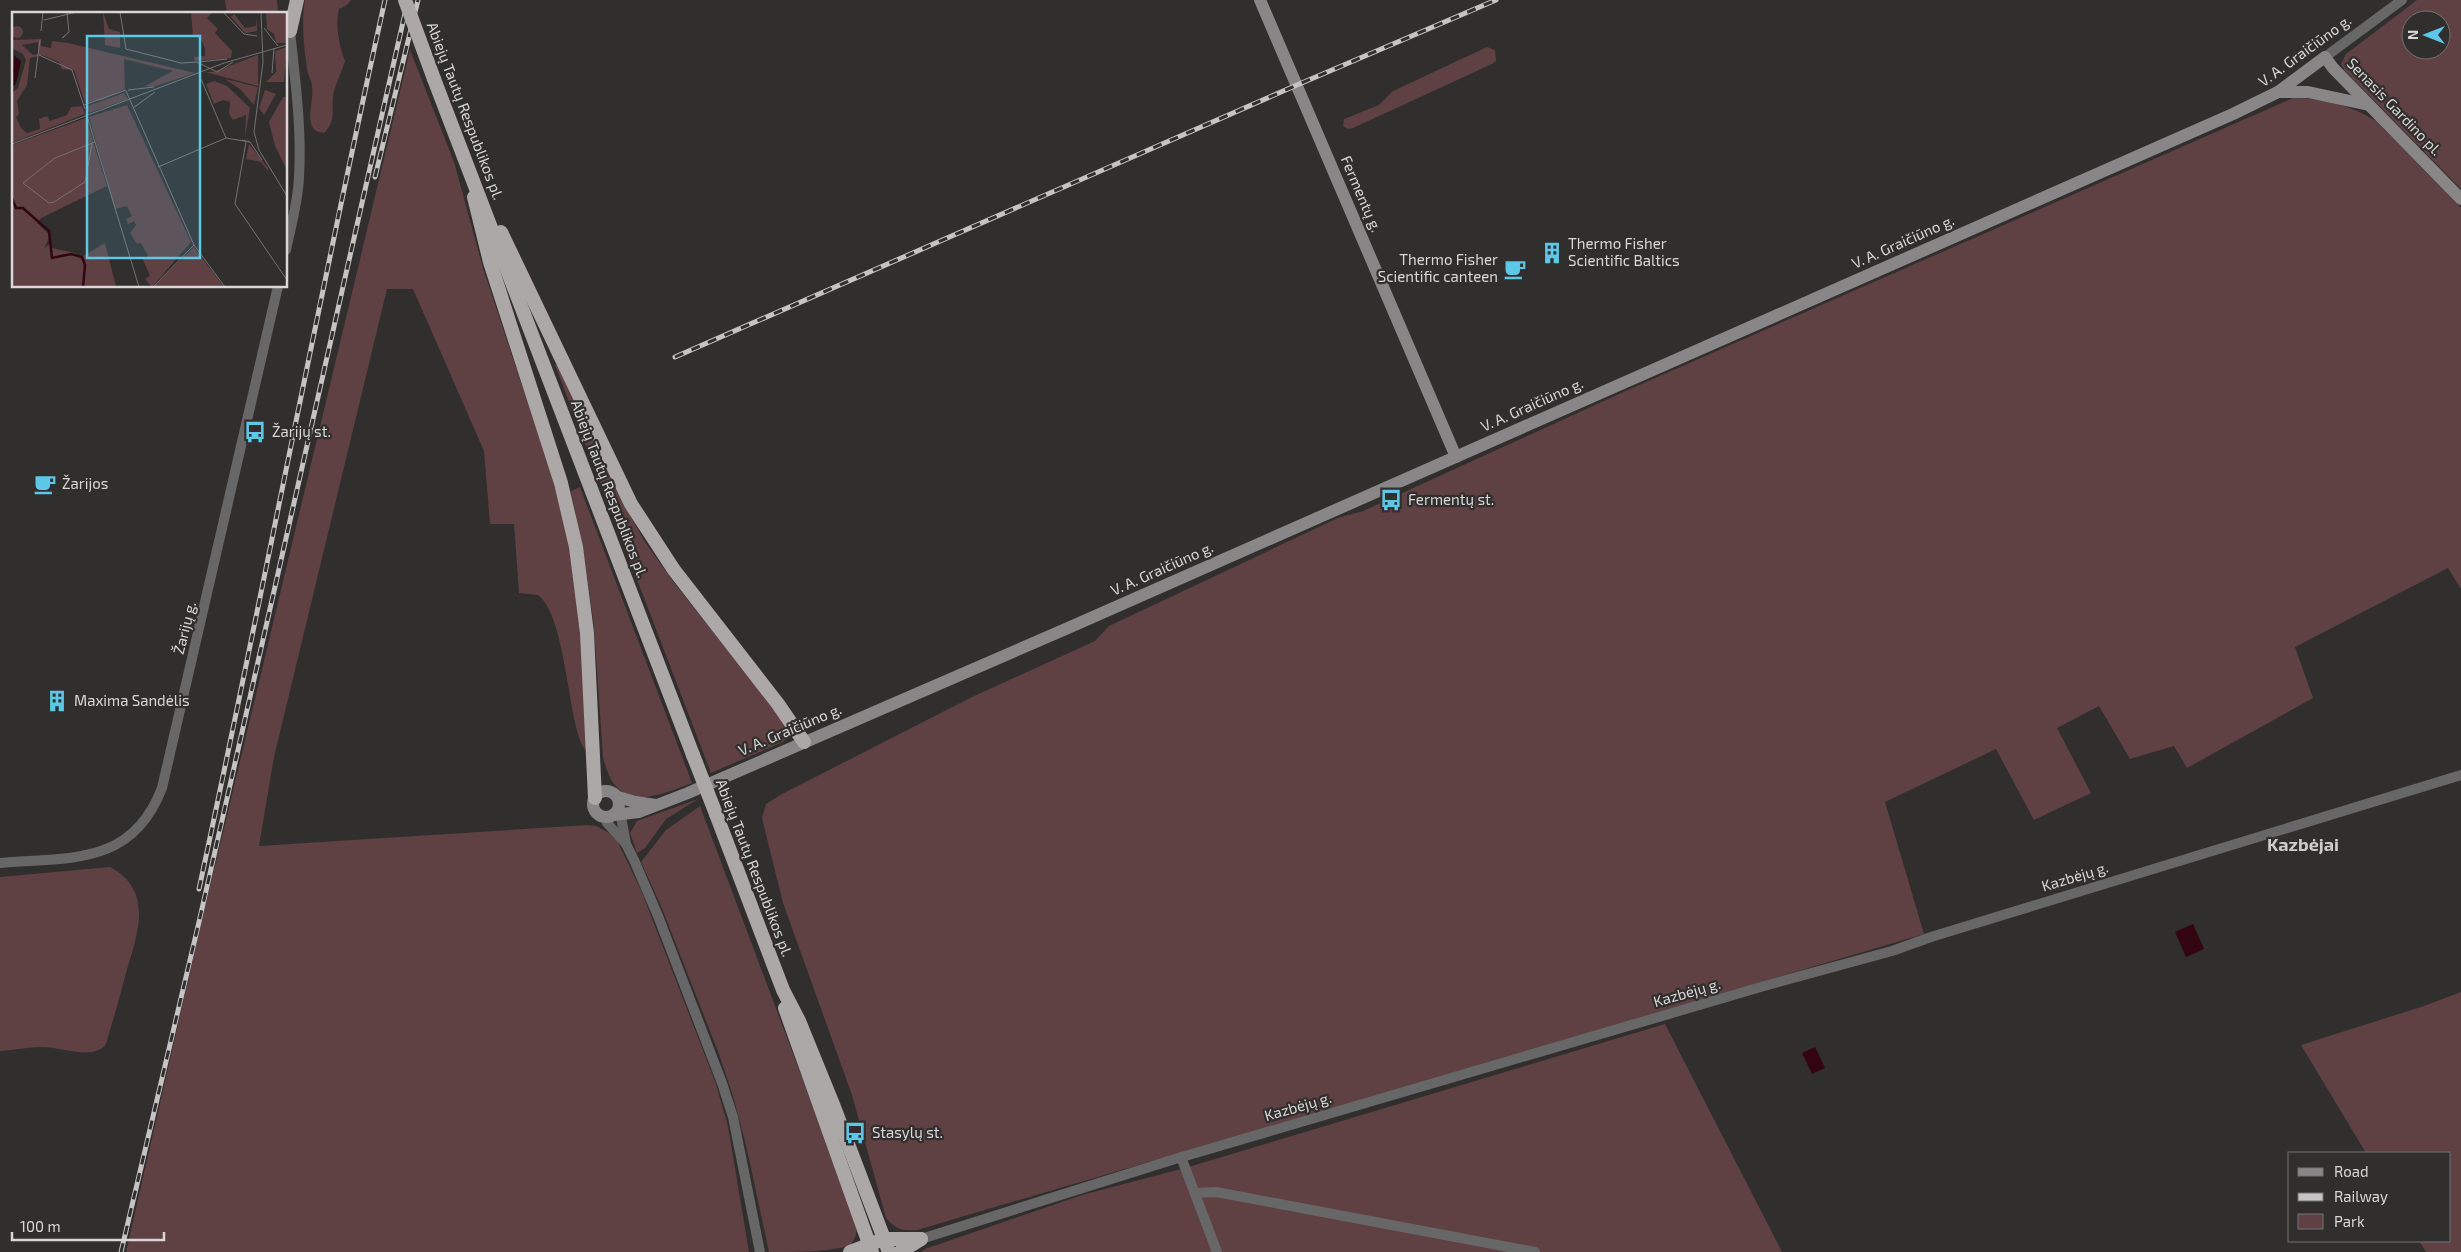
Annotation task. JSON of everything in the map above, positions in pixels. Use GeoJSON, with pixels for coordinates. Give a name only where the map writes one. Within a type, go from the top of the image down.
{"type":"FeatureCollection","features":[{"type":"Feature","properties":{"kind":"highway"},"geometry":{"type":"LineString","coordinates":[[288,0],[290,30]]}},
{"type":"Feature","properties":{"kind":"highway"},"geometry":{"type":"LineString","coordinates":[[290,30],[297,0]]}},
{"type":"Feature","properties":{"kind":"highway","name":"Abiejų Tautų Respublikos pl."},"geometry":{"type":"LineString","coordinates":[[405,0],[783,990],[817,1064],[887,1246]]}},
{"type":"Feature","properties":{"kind":"highway"},"geometry":{"type":"LineString","coordinates":[[467,162],[478,219],[490,262],[561,483],[576,546],[588,633],[595,798]]}},
{"type":"Feature","properties":{"kind":"highway"},"geometry":{"type":"LineString","coordinates":[[477,188],[513,254],[631,504],[674,570],[778,704],[804,742]]}},
{"type":"Feature","properties":{"kind":"highway","name":"Abiejų Tautų Respublikos pl."},"geometry":{"type":"LineString","coordinates":[[783,990],[792,1030],[870,1248]]}},
{"type":"Feature","properties":{"kind":"highway"},"geometry":{"type":"LineString","coordinates":[[850,1252],[921,1239]]}},
{"type":"Feature","properties":{"kind":"highway"},"geometry":{"type":"LineString","coordinates":[[900,1252],[921,1239]]}},
{"type":"Feature","properties":{"kind":"main road","name":"Fermentų g."},"geometry":{"type":"LineString","coordinates":[[1260,0],[1456,457]]}},
{"type":"Feature","properties":{"kind":"main road","name":"V. A. Graičiūno g."},"geometry":{"type":"LineString","coordinates":[[615,810],[639,812],[804,742],[2226,118],[2278,92],[2325,57]]}},
{"type":"Feature","properties":{"kind":"main road","name":"Senasis Gardino pl."},"geometry":{"type":"LineString","coordinates":[[2325,57],[2461,200]]}},
{"type":"Feature","properties":{"kind":"main road"},"geometry":{"type":"LineString","coordinates":[[2278,92],[2308,92],[2370,106]]}},
{"type":"Feature","properties":{"kind":"main road"},"geometry":{"type":"LineString","coordinates":[[615,810],[606,790],[595,798],[593,804],[596,811],[615,810],[635,802],[656,805]]}},
{"type":"Feature","properties":{"kind":"street","name":"V. A. Graičiūno g."},"geometry":{"type":"LineString","coordinates":[[2325,57],[2402,0]]}},
{"type":"Feature","properties":{"kind":"street"},"geometry":{"type":"LineString","coordinates":[[288,241],[296,204],[299,176],[298,122],[290,30]]}},
{"type":"Feature","properties":{"kind":"street","name":"Žarijų g."},"geometry":{"type":"LineString","coordinates":[[0,863],[76,857],[106,851],[118,845],[138,830],[155,806],[162,788],[207,601],[278,288]]}},
{"type":"Feature","properties":{"kind":"street","name":"Kazbėjų g."},"geometry":{"type":"LineString","coordinates":[[921,1239],[1181,1157],[1764,986],[1892,952],[1931,938],[2461,775]]}},
{"type":"Feature","properties":{"kind":"street"},"geometry":{"type":"LineString","coordinates":[[615,810],[607,823],[626,844]]}},
{"type":"Feature","properties":{"kind":"street"},"geometry":{"type":"LineString","coordinates":[[615,810],[626,844],[658,916],[722,1083],[742,1160],[760,1252]]}},
{"type":"Feature","properties":{"kind":"street"},"geometry":{"type":"LineString","coordinates":[[1181,1157],[1218,1252]]}},
{"type":"Feature","properties":{"kind":"street"},"geometry":{"type":"LineString","coordinates":[[1195,1193],[1216,1192],[1535,1252]]}},
{"type":"Feature","properties":{"kind":"green space"},"geometry":{"type":"Polygon","coordinates":[[[225,0],[277,0],[278,12],[227,12],[225,0]]]}},
{"type":"Feature","properties":{"kind":"green space"},"geometry":{"type":"Polygon","coordinates":[[[305,0],[351,0],[347,5],[339,9],[337,21],[338,35],[345,61],[334,91],[331,123],[324,133],[314,129],[311,121],[312,85],[307,69],[303,34],[305,0]]]}},
{"type":"Feature","properties":{"kind":"green space"},"geometry":{"type":"Polygon","coordinates":[[[2417,0],[2461,0],[2461,189],[2345,71],[2341,64],[2346,54],[2401,12],[2401,60],[2451,60],[2451,10],[2404,10],[2417,0]]]}},
{"type":"Feature","properties":{"kind":"green space"},"geometry":{"type":"Polygon","coordinates":[[[1487,47],[1495,50],[1496,61],[1492,64],[1353,128],[1348,129],[1343,126],[1344,119],[1379,105],[1393,91],[1487,47]]]}},
{"type":"Feature","properties":{"kind":"green space"},"geometry":{"type":"Polygon","coordinates":[[[410,50],[454,162],[483,268],[564,518],[573,564],[582,634],[588,751],[581,743],[576,727],[562,653],[556,628],[548,608],[538,595],[519,593],[514,524],[490,524],[484,451],[413,289],[387,289],[274,757],[259,846],[588,825],[596,826],[609,833],[617,841],[641,890],[716,1084],[728,1126],[749,1252],[126,1252],[198,937],[410,50]]]}},
{"type":"Feature","properties":{"kind":"green space"},"geometry":{"type":"Polygon","coordinates":[[[2293,98],[2315,99],[2336,103],[2376,121],[2461,208],[2461,589],[2448,568],[2295,647],[2313,698],[2187,768],[2174,746],[2130,759],[2099,706],[2057,728],[2091,793],[2034,820],[1996,749],[1885,802],[1924,934],[917,1230],[899,1228],[886,1218],[852,1095],[783,903],[762,818],[766,804],[972,697],[1095,641],[1109,626],[1338,518],[1363,511],[1630,389],[2293,98]]]}},
{"type":"Feature","properties":{"kind":"green space"},"geometry":{"type":"Polygon","coordinates":[[[557,364],[616,490],[645,542],[672,580],[788,726],[788,737],[783,742],[711,773],[555,365],[557,364]]]}},
{"type":"Feature","properties":{"kind":"green space"},"geometry":{"type":"Polygon","coordinates":[[[580,487],[692,783],[662,794],[637,797],[626,794],[616,787],[609,775],[603,757],[594,627],[585,561],[571,491],[580,487]]]}},
{"type":"Feature","properties":{"kind":"green space"},"geometry":{"type":"Polygon","coordinates":[[[698,799],[666,819],[645,848],[637,853],[630,833],[637,821],[698,799]]]}},
{"type":"Feature","properties":{"kind":"green space"},"geometry":{"type":"Polygon","coordinates":[[[700,806],[857,1224],[855,1238],[850,1245],[800,1252],[769,1252],[746,1145],[733,1096],[719,1054],[661,906],[641,862],[666,830],[700,806]]]}},
{"type":"Feature","properties":{"kind":"green space"},"geometry":{"type":"Polygon","coordinates":[[[110,867],[124,877],[133,888],[138,901],[139,915],[138,929],[106,1044],[94,1052],[77,1052],[43,1047],[0,1051],[0,877],[110,867]]]}},
{"type":"Feature","properties":{"kind":"green space"},"geometry":{"type":"Polygon","coordinates":[[[2461,992],[2461,1252],[2426,1252],[2420,1242],[2451,1242],[2451,1152],[2365,1152],[2301,1045],[2424,1006],[2461,992]]]}},
{"type":"Feature","properties":{"kind":"green space"},"geometry":{"type":"Polygon","coordinates":[[[1665,1024],[1782,1252],[921,1252],[1082,1195],[1185,1168],[1665,1024]]]}},
{"type":"Feature","properties":{"kind":"shaded area"},"geometry":{"type":"Polygon","coordinates":[[[2193,924],[2204,949],[2186,957],[2175,932],[2193,924]]]}},
{"type":"Feature","properties":{"kind":"shaded area"},"geometry":{"type":"Polygon","coordinates":[[[1815,1047],[1825,1068],[1812,1074],[1802,1053],[1815,1047]]]}},
{"type":"Feature","properties":{"kind":"railway"},"geometry":{"type":"LineString","coordinates":[[199,889],[337,222],[385,0]]}},
{"type":"Feature","properties":{"kind":"railway"},"geometry":{"type":"LineString","coordinates":[[121,1252],[199,922],[408,0]]}},
{"type":"Feature","properties":{"kind":"railway"},"geometry":{"type":"LineString","coordinates":[[375,177],[418,0]]}},
{"type":"Feature","properties":{"kind":"railway"},"geometry":{"type":"LineString","coordinates":[[675,357],[1496,0]]}},
{"type":"Feature","properties":{"kind":"place","name":"Thermo Fisher Scientific Baltics"},"geometry":{"type":"Point","coordinates":[1552,253]}},
{"type":"Feature","properties":{"kind":"place","name":"Thermo Fisher Scientific canteen"},"geometry":{"type":"Point","coordinates":[1515,269]}},
{"type":"Feature","properties":{"kind":"place","name":"Žarijų st."},"geometry":{"type":"Point","coordinates":[255,432]}},
{"type":"Feature","properties":{"kind":"place","name":"Žarijos"},"geometry":{"type":"Point","coordinates":[45,484]}},
{"type":"Feature","properties":{"kind":"place","name":"Fermentų st."},"geometry":{"type":"Point","coordinates":[1391,500]}},
{"type":"Feature","properties":{"kind":"place","name":"Maxima Sandėlis"},"geometry":{"type":"Point","coordinates":[57,701]}},
{"type":"Feature","properties":{"kind":"place","name":"Stasylų st."},"geometry":{"type":"Point","coordinates":[855,1133]}},
{"type":"Feature","properties":{"kind":"district","name":"Kazbėjai"},"geometry":{"type":"Point","coordinates":[2303,845]}}]}
